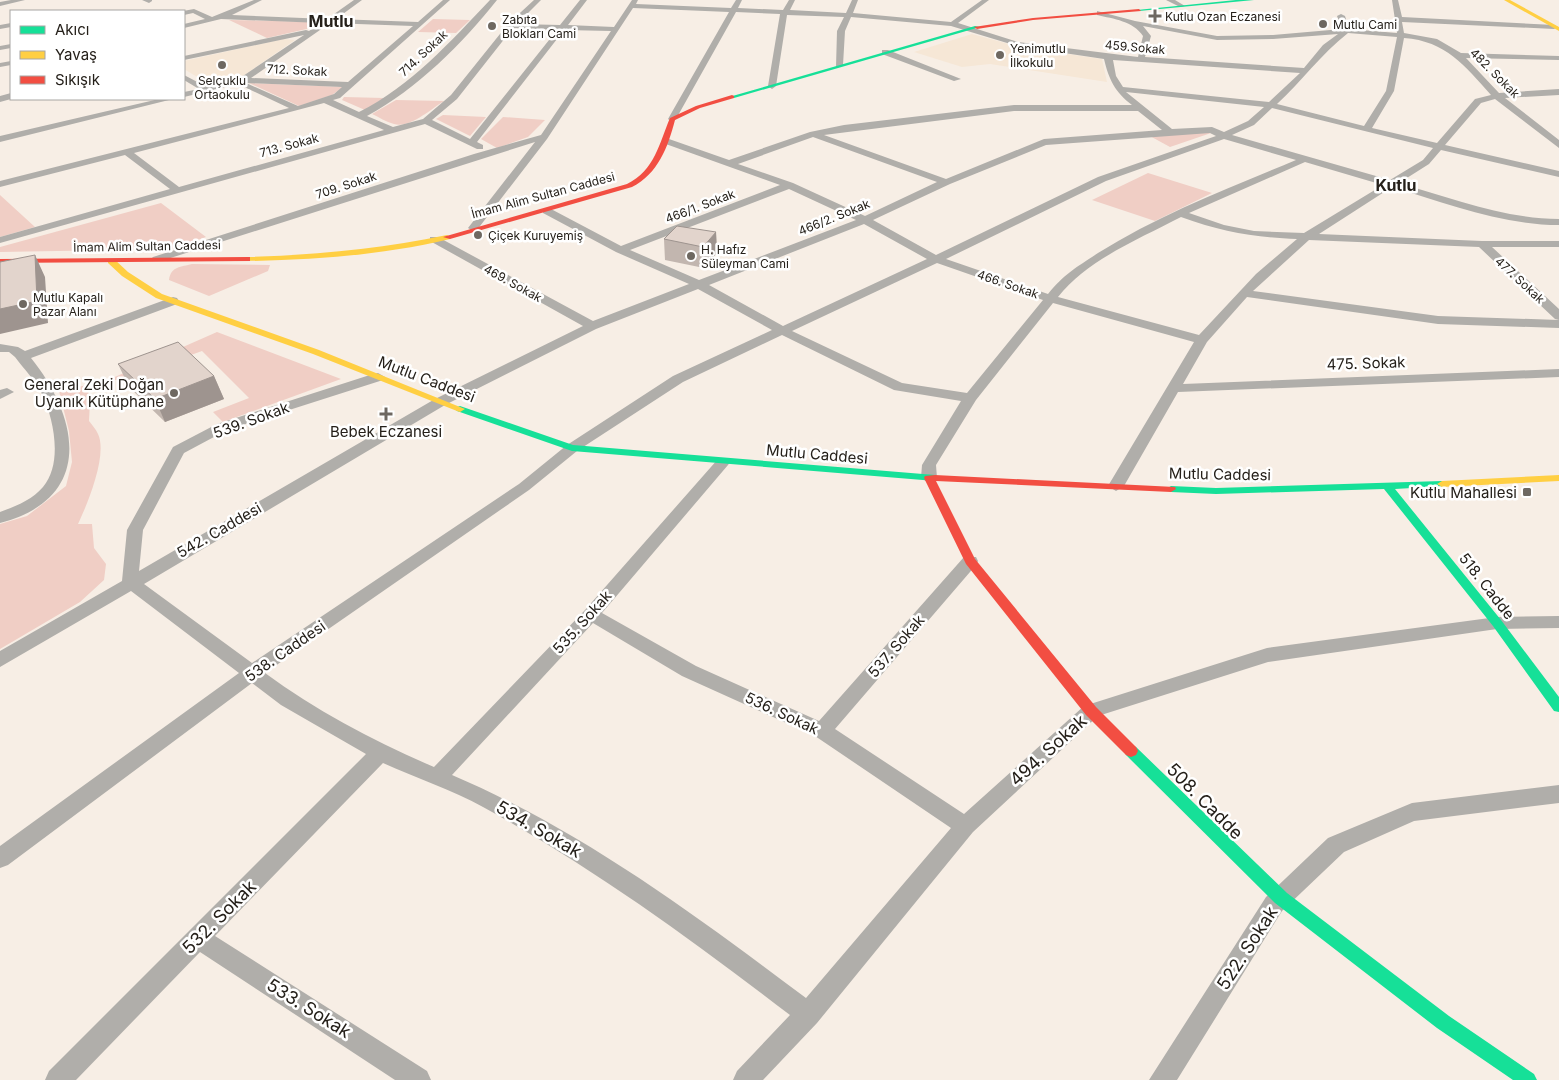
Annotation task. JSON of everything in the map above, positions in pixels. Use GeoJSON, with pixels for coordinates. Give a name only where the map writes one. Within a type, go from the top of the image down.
{"type":"FeatureCollection","features":[{"type":"Feature","properties":{"kind":"street"},"geometry":{"type":"LineString","coordinates":[[0,4],[22,0]]}},
{"type":"Feature","properties":{"kind":"street"},"geometry":{"type":"LineString","coordinates":[[223,18],[259,0]]}},
{"type":"Feature","properties":{"kind":"street"},"geometry":{"type":"LineString","coordinates":[[185,95],[241,81],[332,20],[358,0]]}},
{"type":"Feature","properties":{"kind":"street"},"geometry":{"type":"LineString","coordinates":[[1,183],[297,109],[337,96],[447,0]]}},
{"type":"Feature","properties":{"kind":"street","name":"714. Sokak"},"geometry":{"type":"LineString","coordinates":[[361,115],[398,93],[470,26],[494,0]]}},
{"type":"Feature","properties":{"kind":"street","name":"713. Sokak"},"geometry":{"type":"LineString","coordinates":[[0,240],[426,121],[454,97],[511,26],[538,0]]}},
{"type":"Feature","properties":{"kind":"street"},"geometry":{"type":"LineString","coordinates":[[472,142],[584,0]]}},
{"type":"Feature","properties":{"kind":"street"},"geometry":{"type":"LineString","coordinates":[[672,119],[739,0]]}},
{"type":"Feature","properties":{"kind":"street"},"geometry":{"type":"LineString","coordinates":[[772,86],[784,14],[792,0]]}},
{"type":"Feature","properties":{"kind":"street"},"geometry":{"type":"LineString","coordinates":[[839,65],[840,31],[856,0]]}},
{"type":"Feature","properties":{"kind":"street"},"geometry":{"type":"LineString","coordinates":[[1169,0],[1182,6]]}},
{"type":"Feature","properties":{"kind":"street"},"geometry":{"type":"LineString","coordinates":[[672,119],[698,107],[965,29],[1033,19],[1252,0]]}},
{"type":"Feature","properties":{"kind":"street"},"geometry":{"type":"LineString","coordinates":[[1366,129],[1390,90],[1401,35],[1395,0]]}},
{"type":"Feature","properties":{"kind":"street"},"geometry":{"type":"LineString","coordinates":[[1506,0],[1556,28]]}},
{"type":"Feature","properties":{"kind":"street"},"geometry":{"type":"LineString","coordinates":[[952,24],[980,1]]}},
{"type":"Feature","properties":{"kind":"street"},"geometry":{"type":"LineString","coordinates":[[473,228],[544,137],[633,3]]}},
{"type":"Feature","properties":{"kind":"street","name":"459.Sokak"},"geometry":{"type":"LineString","coordinates":[[633,3],[952,24],[1017,44],[1108,57],[1306,71]]}},
{"type":"Feature","properties":{"kind":"street"},"geometry":{"type":"LineString","coordinates":[[185,13],[194,11],[212,20]]}},
{"type":"Feature","properties":{"kind":"street","name":"482. Sokak"},"geometry":{"type":"LineString","coordinates":[[1100,13],[1136,23],[1217,38],[1257,38],[1346,31],[1401,35],[1434,41],[1459,55],[1497,96],[1559,145]]}},
{"type":"Feature","properties":{"kind":"street"},"geometry":{"type":"LineString","coordinates":[[572,448],[678,379],[936,259],[1102,179],[1224,136],[1251,122],[1306,71],[1326,47],[1346,31],[1341,16]]}},
{"type":"Feature","properties":{"kind":"street"},"geometry":{"type":"LineString","coordinates":[[185,26],[223,18],[418,24]]}},
{"type":"Feature","properties":{"kind":"street"},"geometry":{"type":"LineString","coordinates":[[1397,19],[1556,28]]}},
{"type":"Feature","properties":{"kind":"street"},"geometry":{"type":"LineString","coordinates":[[1136,23],[1148,36],[1141,58]]}},
{"type":"Feature","properties":{"kind":"street"},"geometry":{"type":"LineString","coordinates":[[511,26],[616,28]]}},
{"type":"Feature","properties":{"kind":"street"},"geometry":{"type":"LineString","coordinates":[[185,58],[316,30]]}},
{"type":"Feature","properties":{"kind":"street"},"geometry":{"type":"LineString","coordinates":[[885,52],[957,79]]}},
{"type":"Feature","properties":{"kind":"street"},"geometry":{"type":"LineString","coordinates":[[1459,55],[1559,58]]}},
{"type":"Feature","properties":{"kind":"street"},"geometry":{"type":"LineString","coordinates":[[1108,57],[1112,76],[1119,89],[1169,131]]}},
{"type":"Feature","properties":{"kind":"street"},"geometry":{"type":"LineString","coordinates":[[185,78],[207,90]]}},
{"type":"Feature","properties":{"kind":"street","name":"712. Sokak"},"geometry":{"type":"LineString","coordinates":[[241,81],[350,85]]}},
{"type":"Feature","properties":{"kind":"street","name":"712. Sokak"},"geometry":{"type":"LineString","coordinates":[[241,81],[297,109]]}},
{"type":"Feature","properties":{"kind":"street"},"geometry":{"type":"LineString","coordinates":[[1119,89],[1271,105],[1559,174]]}},
{"type":"Feature","properties":{"kind":"street"},"geometry":{"type":"LineString","coordinates":[[1116,486],[1202,340],[1260,276],[1307,236],[1426,162],[1478,101],[1497,96],[1557,93]]}},
{"type":"Feature","properties":{"kind":"street"},"geometry":{"type":"LineString","coordinates":[[0,139],[166,100]]}},
{"type":"Feature","properties":{"kind":"street"},"geometry":{"type":"LineString","coordinates":[[326,100],[391,130]]}},
{"type":"Feature","properties":{"kind":"street"},"geometry":{"type":"LineString","coordinates":[[728,164],[813,134],[844,128],[1014,108],[1143,108]]}},
{"type":"Feature","properties":{"kind":"street","name":"İmam Alim Sultan Caddesi"},"geometry":{"type":"LineString","coordinates":[[0,260],[250,259],[370,252],[411,246],[473,228],[547,211],[623,188],[641,179],[654,162],[666,141],[672,119]]}},
{"type":"Feature","properties":{"kind":"street"},"geometry":{"type":"LineString","coordinates":[[426,121],[472,142],[488,153]]}},
{"type":"Feature","properties":{"kind":"street","name":"466/2. Sokak"},"geometry":{"type":"LineString","coordinates":[[440,402],[592,326],[866,220],[946,182],[1044,142],[1169,131],[1212,130],[1224,136],[1496,214],[1542,222]]}},
{"type":"Feature","properties":{"kind":"street"},"geometry":{"type":"LineString","coordinates":[[813,134],[946,182]]}},
{"type":"Feature","properties":{"kind":"street","name":"709. Sokak"},"geometry":{"type":"LineString","coordinates":[[157,258],[544,137]]}},
{"type":"Feature","properties":{"kind":"street","name":"466. Sokak"},"geometry":{"type":"LineString","coordinates":[[666,141],[789,186],[866,220],[936,259],[1051,299],[1202,340]]}},
{"type":"Feature","properties":{"kind":"street"},"geometry":{"type":"LineString","coordinates":[[127,152],[176,190]]}},
{"type":"Feature","properties":{"kind":"street"},"geometry":{"type":"LineString","coordinates":[[929,478],[929,465],[970,398],[1066,279],[1122,243],[1180,213],[1305,159]]}},
{"type":"Feature","properties":{"kind":"street","name":"466/1. Sokak"},"geometry":{"type":"LineString","coordinates":[[620,250],[789,186]]}},
{"type":"Feature","properties":{"kind":"street"},"geometry":{"type":"LineString","coordinates":[[547,211],[620,250],[700,285],[783,331],[899,387],[970,398]]}},
{"type":"Feature","properties":{"kind":"street"},"geometry":{"type":"LineString","coordinates":[[1180,213],[1237,232],[1482,244],[1559,244]]}},
{"type":"Feature","properties":{"kind":"street"},"geometry":{"type":"LineString","coordinates":[[1542,222],[1559,222]]}},
{"type":"Feature","properties":{"kind":"street"},"geometry":{"type":"LineString","coordinates":[[1542,222],[1559,231]]}},
{"type":"Feature","properties":{"kind":"street","name":"469. Sokak"},"geometry":{"type":"LineString","coordinates":[[434,239],[592,326]]}},
{"type":"Feature","properties":{"kind":"street","name":"477. Sokak"},"geometry":{"type":"LineString","coordinates":[[1482,244],[1559,316]]}},
{"type":"Feature","properties":{"kind":"street","name":"Mutlu Caddesi"},"geometry":{"type":"LineString","coordinates":[[111,261],[126,274],[159,296],[378,377],[440,402],[572,448],[929,478],[1216,491],[1388,487],[1559,478]]}},
{"type":"Feature","properties":{"kind":"street"},"geometry":{"type":"LineString","coordinates":[[1244,294],[1438,320],[1559,324]]}},
{"type":"Feature","properties":{"kind":"street"},"geometry":{"type":"LineString","coordinates":[[22,357],[173,301]]}},
{"type":"Feature","properties":{"kind":"street"},"geometry":{"type":"LineString","coordinates":[[0,348],[14,349],[28,363],[54,405],[60,442],[61,467],[50,489],[38,502],[0,518]]}},
{"type":"Feature","properties":{"kind":"street","name":"475. Sokak"},"geometry":{"type":"LineString","coordinates":[[1174,388],[1559,373]]}},
{"type":"Feature","properties":{"kind":"street","name":"539. Sokak"},"geometry":{"type":"LineString","coordinates":[[130,582],[135,530],[178,450],[222,428],[378,377]]}},
{"type":"Feature","properties":{"kind":"street","name":"542. Caddesi"},"geometry":{"type":"LineString","coordinates":[[0,660],[130,582],[440,402]]}},
{"type":"Feature","properties":{"kind":"street","name":"538. Caddesi"},"geometry":{"type":"LineString","coordinates":[[0,858],[254,672],[524,487],[572,448]]}},
{"type":"Feature","properties":{"kind":"street","name":"535. Sokak"},"geometry":{"type":"LineString","coordinates":[[437,778],[591,614],[723,462]]}},
{"type":"Feature","properties":{"kind":"street","name":"508. Cadde"},"geometry":{"type":"LineString","coordinates":[[929,478],[970,561],[1091,710],[1211,832],[1281,898],[1443,1022],[1528,1080]]}},
{"type":"Feature","properties":{"kind":"street","name":"518. Cadde"},"geometry":{"type":"LineString","coordinates":[[1388,487],[1497,623],[1559,707]]}},
{"type":"Feature","properties":{"kind":"street","name":"537. Sokak"},"geometry":{"type":"LineString","coordinates":[[822,731],[970,561]]}},
{"type":"Feature","properties":{"kind":"street"},"geometry":{"type":"LineString","coordinates":[[130,582],[254,672]]}},
{"type":"Feature","properties":{"kind":"street","name":"536. Sokak"},"geometry":{"type":"LineString","coordinates":[[591,614],[689,671],[822,731],[965,826]]}},
{"type":"Feature","properties":{"kind":"street","name":"494. Sokak"},"geometry":{"type":"LineString","coordinates":[[746,1080],[808,1014],[965,826],[1091,710],[1267,655],[1497,623],[1559,622]]}},
{"type":"Feature","properties":{"kind":"street","name":"534. Sokak"},"geometry":{"type":"LineString","coordinates":[[254,672],[288,700],[380,753],[489,800],[597,862],[697,930],[808,1014]]}},
{"type":"Feature","properties":{"kind":"street","name":"532. Sokak"},"geometry":{"type":"LineString","coordinates":[[58,1080],[380,753]]}},
{"type":"Feature","properties":{"kind":"street","name":"522. Sokak"},"geometry":{"type":"LineString","coordinates":[[1162,1080],[1274,904],[1336,845],[1412,812],[1559,794]]}},
{"type":"Feature","properties":{"kind":"street","name":"533. Sokak"},"geometry":{"type":"LineString","coordinates":[[198,938],[418,1080]]}},
{"type":"Feature","properties":{"kind":"shaded area"},"geometry":{"type":"Polygon","coordinates":[[[433,19],[470,20],[456,33],[418,32],[433,19]]]}},
{"type":"Feature","properties":{"kind":"shaded area"},"geometry":{"type":"Polygon","coordinates":[[[229,20],[319,22],[311,28],[267,38],[229,20]]]}},
{"type":"Feature","properties":{"kind":"shaded area","name":"Yenimutlu İlkokulu"},"geometry":{"type":"Polygon","coordinates":[[[972,34],[1020,47],[1102,59],[1107,82],[990,64],[962,67],[914,52],[972,34]]]}},
{"type":"Feature","properties":{"kind":"shaded area","name":"Selçuklu Ortaokulu"},"geometry":{"type":"Polygon","coordinates":[[[283,39],[295,40],[240,78],[224,84],[212,86],[185,70],[185,61],[283,39]]]}},
{"type":"Feature","properties":{"kind":"shaded area"},"geometry":{"type":"Polygon","coordinates":[[[249,83],[343,87],[332,95],[299,106],[249,83]]]}},
{"type":"Feature","properties":{"kind":"shaded area"},"geometry":{"type":"Polygon","coordinates":[[[344,97],[384,98],[365,110],[342,100],[344,97]]]}},
{"type":"Feature","properties":{"kind":"shaded area"},"geometry":{"type":"Polygon","coordinates":[[[396,100],[444,101],[406,124],[394,124],[372,114],[396,100]]]}},
{"type":"Feature","properties":{"kind":"shaded area"},"geometry":{"type":"Polygon","coordinates":[[[443,115],[486,117],[470,136],[436,119],[443,115]]]}},
{"type":"Feature","properties":{"kind":"shaded area"},"geometry":{"type":"Polygon","coordinates":[[[503,117],[545,120],[528,137],[497,148],[481,139],[503,117]]]}},
{"type":"Feature","properties":{"kind":"shaded area"},"geometry":{"type":"Polygon","coordinates":[[[1211,133],[1170,147],[1148,135],[1211,133]]]}},
{"type":"Feature","properties":{"kind":"shaded area"},"geometry":{"type":"Polygon","coordinates":[[[1148,173],[1212,193],[1155,221],[1092,200],[1148,173]]]}},
{"type":"Feature","properties":{"kind":"shaded area"},"geometry":{"type":"Polygon","coordinates":[[[0,195],[35,227],[0,237],[0,195]]]}},
{"type":"Feature","properties":{"kind":"shaded area"},"geometry":{"type":"Polygon","coordinates":[[[161,203],[206,237],[172,249],[0,252],[0,247],[161,203]]]}},
{"type":"Feature","properties":{"kind":"shaded area"},"geometry":{"type":"Polygon","coordinates":[[[192,264],[270,265],[268,271],[209,296],[169,280],[174,270],[192,264]]]}},
{"type":"Feature","properties":{"kind":"shaded area"},"geometry":{"type":"Polygon","coordinates":[[[217,332],[341,379],[223,422],[213,412],[249,398],[202,351],[122,380],[108,380],[217,332]]]}},
{"type":"Feature","properties":{"kind":"shaded area"},"geometry":{"type":"Polygon","coordinates":[[[87,385],[90,401],[89,421],[98,434],[100,454],[95,480],[78,524],[92,524],[94,548],[106,564],[104,580],[80,602],[0,649],[0,524],[27,516],[66,486],[72,462],[69,431],[59,391],[87,385]]]}},
{"type":"Feature","properties":{"kind":"building"},"geometry":{"type":"Polygon","coordinates":[[[677,226],[716,232],[703,247],[664,239],[677,226]]]}},
{"type":"Feature","properties":{"kind":"building"},"geometry":{"type":"Polygon","coordinates":[[[35,255],[37,301],[0,309],[0,262],[35,255]]]}},
{"type":"Feature","properties":{"kind":"building"},"geometry":{"type":"Polygon","coordinates":[[[178,342],[214,376],[155,399],[118,364],[178,342]]]}},
{"type":"Feature","properties":{"kind":"traffic: fast"},"geometry":{"type":"LineString","coordinates":[[1139,10],[1252,0]]}},
{"type":"Feature","properties":{"kind":"traffic: fast"},"geometry":{"type":"LineString","coordinates":[[732,97],[977,27]]}},
{"type":"Feature","properties":{"kind":"traffic: fast"},"geometry":{"type":"LineString","coordinates":[[460,409],[572,448],[935,478]]}},
{"type":"Feature","properties":{"kind":"traffic: fast"},"geometry":{"type":"LineString","coordinates":[[1171,489],[1216,491],[1442,484]]}},
{"type":"Feature","properties":{"kind":"traffic: fast"},"geometry":{"type":"LineString","coordinates":[[1388,487],[1497,623],[1559,707]]}},
{"type":"Feature","properties":{"kind":"traffic: fast"},"geometry":{"type":"LineString","coordinates":[[1131,751],[1281,898],[1443,1022],[1528,1080]]}},
{"type":"Feature","properties":{"kind":"traffic: slow"},"geometry":{"type":"LineString","coordinates":[[1506,0],[1559,29]]}},
{"type":"Feature","properties":{"kind":"traffic: slow"},"geometry":{"type":"LineString","coordinates":[[247,259],[348,254],[398,247],[447,237]]}},
{"type":"Feature","properties":{"kind":"traffic: slow"},"geometry":{"type":"LineString","coordinates":[[111,261],[125,274],[159,296],[316,352],[460,409]]}},
{"type":"Feature","properties":{"kind":"traffic: slow"},"geometry":{"type":"LineString","coordinates":[[1442,484],[1559,478]]}},
{"type":"Feature","properties":{"kind":"traffic: jam"},"geometry":{"type":"LineString","coordinates":[[977,27],[1033,19],[1139,10]]}},
{"type":"Feature","properties":{"kind":"traffic: jam"},"geometry":{"type":"LineString","coordinates":[[447,237],[630,186],[641,179],[652,167],[664,143],[672,119],[698,107],[732,97]]}},
{"type":"Feature","properties":{"kind":"traffic: jam"},"geometry":{"type":"LineString","coordinates":[[0,261],[247,259]]}},
{"type":"Feature","properties":{"kind":"traffic: jam"},"geometry":{"type":"LineString","coordinates":[[929,478],[970,561],[1091,711],[1131,751]]}},
{"type":"Feature","properties":{"kind":"traffic: jam"},"geometry":{"type":"LineString","coordinates":[[935,478],[1171,489]]}},
{"type":"Feature","properties":{"kind":"place","name":"Kutlu Ozan Eczanesi"},"geometry":{"type":"Point","coordinates":[1155,16]}},
{"type":"Feature","properties":{"kind":"place","name":"Mutlu Cami"},"geometry":{"type":"Point","coordinates":[1323,24]}},
{"type":"Feature","properties":{"kind":"place","name":"Zabıta Blokları Cami"},"geometry":{"type":"Point","coordinates":[492,26]}},
{"type":"Feature","properties":{"kind":"place","name":"Yenimutlu İlkokulu"},"geometry":{"type":"Point","coordinates":[1000,55]}},
{"type":"Feature","properties":{"kind":"place","name":"Selçuklu Ortaokulu"},"geometry":{"type":"Point","coordinates":[222,65]}},
{"type":"Feature","properties":{"kind":"place","name":"Çiçek Kuruyemiş"},"geometry":{"type":"Point","coordinates":[478,235]}},
{"type":"Feature","properties":{"kind":"place","name":"H. Hafız Süleyman Cami"},"geometry":{"type":"Point","coordinates":[691,256]}},
{"type":"Feature","properties":{"kind":"place","name":"Mutlu Kapalı Pazar Alanı"},"geometry":{"type":"Point","coordinates":[23,304]}},
{"type":"Feature","properties":{"kind":"place","name":"General Zeki Doğan Uyanık Kütüphane"},"geometry":{"type":"Point","coordinates":[174,393]}},
{"type":"Feature","properties":{"kind":"place","name":"Bebek Eczanesi"},"geometry":{"type":"Point","coordinates":[386,414]}},
{"type":"Feature","properties":{"kind":"place","name":"Kutlu Mahallesi"},"geometry":{"type":"Point","coordinates":[1527,492]}},
{"type":"Feature","properties":{"kind":"district","name":"Mutlu"},"geometry":{"type":"Point","coordinates":[331,21]}},
{"type":"Feature","properties":{"kind":"district","name":"Kutlu"},"geometry":{"type":"Point","coordinates":[1396,185]}}]}
